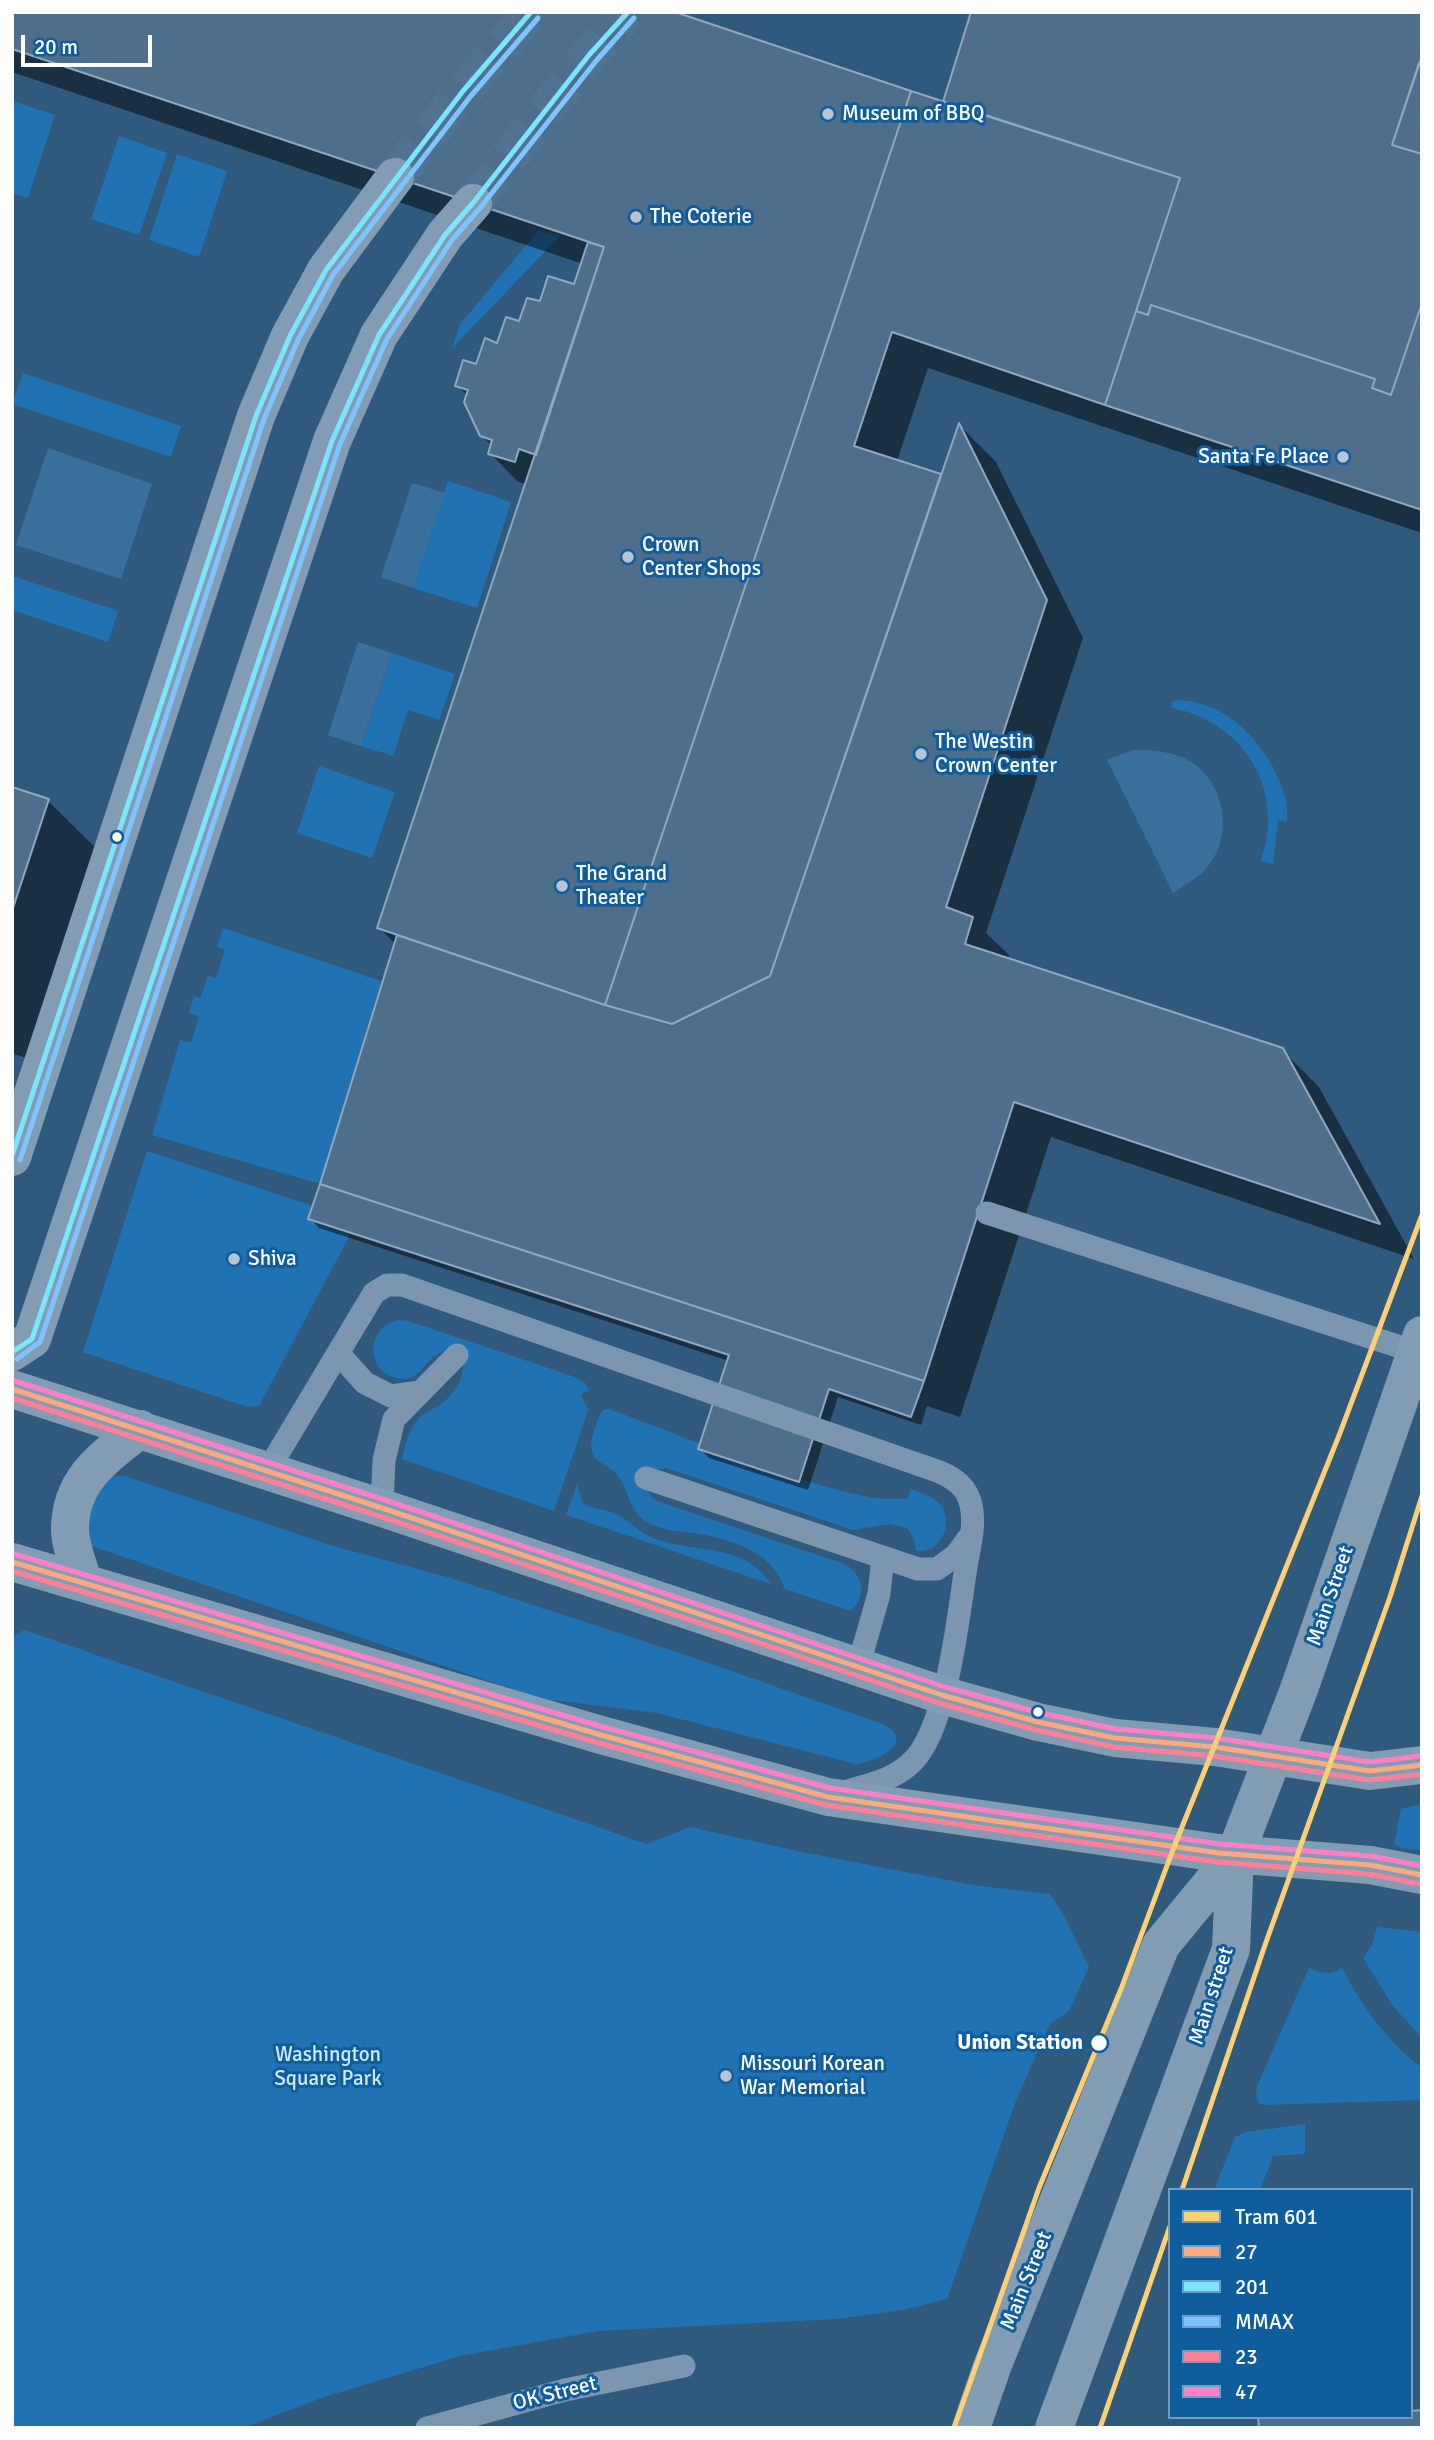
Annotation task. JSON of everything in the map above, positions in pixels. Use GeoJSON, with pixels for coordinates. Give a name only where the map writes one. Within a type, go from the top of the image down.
{"type":"FeatureCollection","features":[{"type":"Feature","properties":{"kind":"main road"},"geometry":{"type":"LineString","coordinates":[[12,1157],[256,416],[290,336],[326,270],[395,177]]}},
{"type":"Feature","properties":{"kind":"main road"},"geometry":{"type":"LineString","coordinates":[[12,1352],[32,1339],[332,441],[379,335],[445,235],[473,203]]}},
{"type":"Feature","properties":{"kind":"main road","name":"Main Street"},"geometry":{"type":"LineString","coordinates":[[971,2428],[992,2367],[1161,1945],[1235,1855],[1274,1757],[1419,1343]]}},
{"type":"Feature","properties":{"kind":"main road"},"geometry":{"type":"LineString","coordinates":[[12,1389],[382,1507],[942,1695],[1038,1722],[1115,1738],[1215,1746],[1370,1771],[1422,1765]]}},
{"type":"Feature","properties":{"kind":"main road"},"geometry":{"type":"LineString","coordinates":[[83,1582],[70,1530],[73,1506],[80,1486],[93,1466],[140,1429]]}},
{"type":"Feature","properties":{"kind":"main road"},"geometry":{"type":"LineString","coordinates":[[12,1562],[601,1735],[828,1797],[1235,1855],[1370,1865],[1422,1875]]}},
{"type":"Feature","properties":{"kind":"main road","name":"Main street"},"geometry":{"type":"LineString","coordinates":[[1060,2411],[1231,1949],[1235,1855]]}},
{"type":"Feature","properties":{"kind":"lane"},"geometry":{"type":"LineString","coordinates":[[987,1213],[1419,1343]]}},
{"type":"Feature","properties":{"kind":"lane"},"geometry":{"type":"LineString","coordinates":[[268,1470],[374,1293],[387,1285],[402,1285],[955,1479],[965,1490],[971,1506],[971,1535],[954,1653],[927,1741],[913,1762],[889,1778],[828,1797]]}},
{"type":"Feature","properties":{"kind":"lane"},"geometry":{"type":"LineString","coordinates":[[338,1353],[365,1383],[391,1396],[420,1392]]}},
{"type":"Feature","properties":{"kind":"lane"},"geometry":{"type":"LineString","coordinates":[[382,1507],[384,1460],[394,1419],[457,1355]]}},
{"type":"Feature","properties":{"kind":"lane"},"geometry":{"type":"LineString","coordinates":[[646,1478],[918,1569],[937,1569],[956,1555],[971,1535]]}},
{"type":"Feature","properties":{"kind":"lane"},"geometry":{"type":"LineString","coordinates":[[858,1667],[879,1594],[883,1557]]}},
{"type":"Feature","properties":{"kind":"lane","name":"OK Street"},"geometry":{"type":"LineString","coordinates":[[427,2428],[565,2390],[684,2365]]}},
{"type":"Feature","properties":{"kind":"green space"},"geometry":{"type":"Polygon","coordinates":[[[12,101],[55,115],[28,198],[12,193],[12,101]]]}},
{"type":"Feature","properties":{"kind":"green space"},"geometry":{"type":"Polygon","coordinates":[[[119,136],[167,153],[139,235],[91,219],[119,136]]]}},
{"type":"Feature","properties":{"kind":"green space"},"geometry":{"type":"Polygon","coordinates":[[[177,154],[227,171],[199,257],[149,240],[177,154]]]}},
{"type":"Feature","properties":{"kind":"green space"},"geometry":{"type":"Polygon","coordinates":[[[539,230],[560,236],[452,348],[460,324],[539,230]]]}},
{"type":"Feature","properties":{"kind":"green space"},"geometry":{"type":"Polygon","coordinates":[[[23,373],[181,426],[171,457],[12,404],[23,373]]]}},
{"type":"Feature","properties":{"kind":"green space"},"geometry":{"type":"Polygon","coordinates":[[[448,481],[511,502],[477,608],[413,588],[448,481]]]}},
{"type":"Feature","properties":{"kind":"green space"},"geometry":{"type":"Polygon","coordinates":[[[12,576],[118,611],[108,642],[12,610],[12,576]]]}},
{"type":"Feature","properties":{"kind":"green space"},"geometry":{"type":"Polygon","coordinates":[[[392,653],[455,674],[439,720],[408,710],[393,756],[361,746],[392,653]]]}},
{"type":"Feature","properties":{"kind":"green space"},"geometry":{"type":"Polygon","coordinates":[[[1172,701],[1208,706],[1229,717],[1251,736],[1269,760],[1282,787],[1287,808],[1287,822],[1278,820],[1273,864],[1261,861],[1268,828],[1267,802],[1262,782],[1253,764],[1227,733],[1191,713],[1171,708],[1172,701]]]}},
{"type":"Feature","properties":{"kind":"green space"},"geometry":{"type":"Polygon","coordinates":[[[319,766],[395,792],[372,858],[297,833],[319,766]]]}},
{"type":"Feature","properties":{"kind":"green space"},"geometry":{"type":"Polygon","coordinates":[[[223,928],[381,981],[320,1184],[152,1135],[180,1040],[191,1043],[199,1017],[189,1013],[194,996],[200,998],[208,976],[216,978],[225,950],[217,947],[223,928]]]}},
{"type":"Feature","properties":{"kind":"green space"},"geometry":{"type":"Polygon","coordinates":[[[147,1151],[337,1214],[349,1237],[259,1406],[248,1407],[83,1352],[147,1151]]]}},
{"type":"Feature","properties":{"kind":"green space"},"geometry":{"type":"Polygon","coordinates":[[[399,1320],[584,1382],[589,1390],[581,1394],[588,1410],[554,1511],[402,1459],[408,1437],[416,1423],[421,1416],[452,1393],[459,1382],[463,1364],[447,1351],[434,1357],[409,1378],[390,1376],[381,1370],[376,1361],[375,1341],[387,1324],[399,1320]]]}},
{"type":"Feature","properties":{"kind":"green space"},"geometry":{"type":"Polygon","coordinates":[[[609,1409],[738,1458],[836,1489],[883,1499],[907,1499],[911,1489],[923,1493],[940,1504],[946,1528],[939,1542],[932,1548],[916,1551],[914,1539],[907,1528],[890,1524],[853,1530],[666,1468],[651,1471],[647,1488],[657,1501],[842,1563],[855,1572],[861,1584],[860,1598],[851,1611],[785,1589],[772,1566],[752,1551],[714,1537],[657,1527],[639,1515],[617,1475],[592,1452],[592,1440],[600,1414],[609,1409]]]}},
{"type":"Feature","properties":{"kind":"green space"},"geometry":{"type":"Polygon","coordinates":[[[106,1475],[125,1476],[330,1545],[447,1577],[674,1651],[880,1723],[891,1730],[896,1737],[896,1743],[875,1759],[856,1764],[657,1713],[552,1700],[521,1692],[94,1547],[83,1539],[87,1518],[106,1475]]]}},
{"type":"Feature","properties":{"kind":"green space"},"geometry":{"type":"Polygon","coordinates":[[[577,1484],[582,1502],[586,1505],[612,1512],[653,1538],[733,1555],[747,1561],[771,1584],[566,1515],[577,1484]]]}},
{"type":"Feature","properties":{"kind":"green space","name":"Washington Square Park"},"geometry":{"type":"Polygon","coordinates":[[[24,1630],[647,1844],[690,1827],[973,1885],[1050,1894],[1089,1967],[1069,2011],[1050,2024],[1015,2103],[947,2299],[903,2310],[836,2319],[598,2331],[460,2356],[321,2398],[243,2428],[12,2428],[12,1638],[24,1630]]]}},
{"type":"Feature","properties":{"kind":"green space"},"geometry":{"type":"Polygon","coordinates":[[[1422,1804],[1422,1850],[1401,1848],[1394,1844],[1401,1809],[1422,1804]]]}},
{"type":"Feature","properties":{"kind":"green space"},"geometry":{"type":"Polygon","coordinates":[[[1377,1927],[1422,1932],[1422,2038],[1393,2006],[1363,1958],[1372,1945],[1377,1927]]]}},
{"type":"Feature","properties":{"kind":"green space"},"geometry":{"type":"Polygon","coordinates":[[[1309,1968],[1326,1973],[1342,1968],[1376,2022],[1409,2058],[1422,2068],[1422,2100],[1265,2105],[1259,2103],[1257,2086],[1309,1968]]]}},
{"type":"Feature","properties":{"kind":"green space"},"geometry":{"type":"Polygon","coordinates":[[[1305,2124],[1305,2154],[1273,2156],[1261,2188],[1215,2188],[1235,2137],[1245,2132],[1305,2124]]]}},
{"type":"Feature","properties":{"kind":"shaded area"},"geometry":{"type":"Polygon","coordinates":[[[48,448],[152,484],[121,579],[16,545],[48,448]]]}},
{"type":"Feature","properties":{"kind":"shaded area"},"geometry":{"type":"Polygon","coordinates":[[[412,483],[445,493],[413,588],[381,577],[412,483]]]}},
{"type":"Feature","properties":{"kind":"shaded area"},"geometry":{"type":"Polygon","coordinates":[[[358,642],[392,653],[361,746],[328,735],[358,642]]]}},
{"type":"Feature","properties":{"kind":"shaded area"},"geometry":{"type":"Polygon","coordinates":[[[1133,750],[1170,753],[1184,758],[1203,772],[1219,798],[1223,829],[1214,858],[1204,871],[1173,893],[1107,760],[1133,750]]]}},
{"type":"Feature","properties":{"kind":"building","name":"Crown Center Shops"},"geometry":{"type":"Polygon","coordinates":[[[12,12],[675,12],[911,91],[605,1005],[377,928],[604,247],[12,49],[12,12]]]}},
{"type":"Feature","properties":{"kind":"building"},"geometry":{"type":"Polygon","coordinates":[[[971,12],[1422,12],[1422,56],[1392,145],[1422,154],[1422,303],[1391,395],[1372,388],[1375,379],[1151,305],[1148,315],[1136,311],[1180,178],[943,102],[971,12]]]}},
{"type":"Feature","properties":{"kind":"building"},"geometry":{"type":"Polygon","coordinates":[[[1419,63],[1422,64],[1422,154],[1392,145],[1419,63]]]}},
{"type":"Feature","properties":{"kind":"building"},"geometry":{"type":"Polygon","coordinates":[[[911,91],[1180,178],[1105,405],[892,332],[854,446],[941,474],[770,976],[672,1024],[605,1005],[911,91]]]}},
{"type":"Feature","properties":{"kind":"building"},"geometry":{"type":"Polygon","coordinates":[[[588,242],[604,247],[536,455],[519,449],[515,462],[488,454],[492,440],[480,436],[464,402],[468,390],[455,386],[463,360],[476,364],[485,338],[497,343],[506,317],[519,321],[527,298],[540,301],[548,276],[574,284],[588,242]]]}},
{"type":"Feature","properties":{"kind":"building","name":"Santa Fe Place"},"geometry":{"type":"Polygon","coordinates":[[[1422,303],[1422,510],[1105,405],[1136,311],[1148,315],[1151,305],[1375,379],[1372,388],[1391,395],[1422,303]]]}},
{"type":"Feature","properties":{"kind":"building","name":"The Westin Crown Center"},"geometry":{"type":"Polygon","coordinates":[[[959,423],[1047,600],[946,907],[973,917],[965,944],[1283,1048],[1380,1224],[1014,1102],[924,1381],[320,1184],[397,935],[605,1005],[672,1024],[770,976],[959,423]]]}},
{"type":"Feature","properties":{"kind":"building"},"geometry":{"type":"Polygon","coordinates":[[[12,787],[49,799],[12,911],[12,787]]]}},
{"type":"Feature","properties":{"kind":"building"},"geometry":{"type":"Polygon","coordinates":[[[320,1184],[924,1381],[911,1417],[829,1389],[799,1482],[698,1449],[729,1355],[308,1219],[320,1184]]]}},
{"type":"Feature","properties":{"kind":"building"},"geometry":{"type":"Polygon","coordinates":[[[1422,2410],[1422,2428],[1259,2428],[1258,2419],[1413,2419],[1413,2411],[1422,2410]]]}},
{"type":"Feature","properties":{"kind":"tunnel"},"geometry":{"type":"LineString","coordinates":[[395,177],[463,91],[531,12]]}},
{"type":"Feature","properties":{"kind":"tunnel"},"geometry":{"type":"LineString","coordinates":[[473,203],[589,55],[628,12]]}},
{"type":"Feature","properties":{"kind":"tram line","name":"601"},"geometry":{"type":"LineString","coordinates":[[954,2428],[1039,2188],[1121,1989],[1174,1847],[1340,1433],[1422,1215]]}},
{"type":"Feature","properties":{"kind":"tram line","name":"601"},"geometry":{"type":"LineString","coordinates":[[1183,2188],[1265,1945],[1390,1597],[1422,1496]]}},
{"type":"Feature","properties":{"kind":"tram line","name":"601"},"geometry":{"type":"LineString","coordinates":[[1100,2428],[1168,2232]]}},
{"type":"Feature","properties":{"kind":"transit line","name":"201"},"geometry":{"type":"LineString","coordinates":[[12,1156],[256,416],[290,336],[326,270],[463,91],[531,12]]}},
{"type":"Feature","properties":{"kind":"transit line","name":"201"},"geometry":{"type":"LineString","coordinates":[[12,1352],[32,1339],[332,441],[379,335],[445,235],[589,55],[628,12]]}},
{"type":"Feature","properties":{"kind":"transit line","name":"MMAX"},"geometry":{"type":"LineString","coordinates":[[20,1160],[264,419],[298,340],[333,275],[470,97],[538,18]]}},
{"type":"Feature","properties":{"kind":"transit line","name":"MMAX"},"geometry":{"type":"LineString","coordinates":[[17,1359],[40,1342],[340,444],[387,339],[452,240],[596,61],[634,18]]}},
{"type":"Feature","properties":{"kind":"transit line","name":"47"},"geometry":{"type":"LineString","coordinates":[[15,1381],[385,1500],[945,1687],[1040,1713],[1116,1729],[1216,1738],[1370,1762],[1421,1756]]}},
{"type":"Feature","properties":{"kind":"transit line","name":"27"},"geometry":{"type":"LineString","coordinates":[[12,1389],[382,1508],[942,1695],[1038,1722],[1115,1738],[1215,1747],[1370,1771],[1422,1765]]}},
{"type":"Feature","properties":{"kind":"transit line","name":"23"},"geometry":{"type":"LineString","coordinates":[[12,1398],[379,1516],[939,1703],[1036,1730],[1114,1747],[1214,1756],[1369,1780],[1422,1774]]}},
{"type":"Feature","properties":{"kind":"transit line","name":"47"},"geometry":{"type":"LineString","coordinates":[[14,1554],[603,1727],[830,1788],[1220,1844],[1371,1856],[1422,1866]]}},
{"type":"Feature","properties":{"kind":"transit line","name":"27"},"geometry":{"type":"LineString","coordinates":[[12,1562],[601,1735],[828,1797],[1219,1853],[1370,1865],[1422,1875]]}},
{"type":"Feature","properties":{"kind":"transit line","name":"23"},"geometry":{"type":"LineString","coordinates":[[12,1571],[599,1743],[826,1805],[1218,1862],[1369,1874],[1420,1884]]}},
{"type":"Feature","properties":{"kind":"place","name":"Museum of BBQ"},"geometry":{"type":"Point","coordinates":[828,114]}},
{"type":"Feature","properties":{"kind":"place","name":"The Coterie"},"geometry":{"type":"Point","coordinates":[636,217]}},
{"type":"Feature","properties":{"kind":"place","name":"Santa Fe Place"},"geometry":{"type":"Point","coordinates":[1343,457]}},
{"type":"Feature","properties":{"kind":"place","name":"Crown Center Shops"},"geometry":{"type":"Point","coordinates":[628,557]}},
{"type":"Feature","properties":{"kind":"place","name":"The Westin Crown Center"},"geometry":{"type":"Point","coordinates":[921,754]}},
{"type":"Feature","properties":{"kind":"place","name":"The Grand Theater"},"geometry":{"type":"Point","coordinates":[562,886]}},
{"type":"Feature","properties":{"kind":"place","name":"Shiva"},"geometry":{"type":"Point","coordinates":[234,1259]}},
{"type":"Feature","properties":{"kind":"place","name":"Union Station"},"geometry":{"type":"Point","coordinates":[1099,2043]}},
{"type":"Feature","properties":{"kind":"place","name":"Missouri Korean War Memorial"},"geometry":{"type":"Point","coordinates":[726,2076]}}]}
